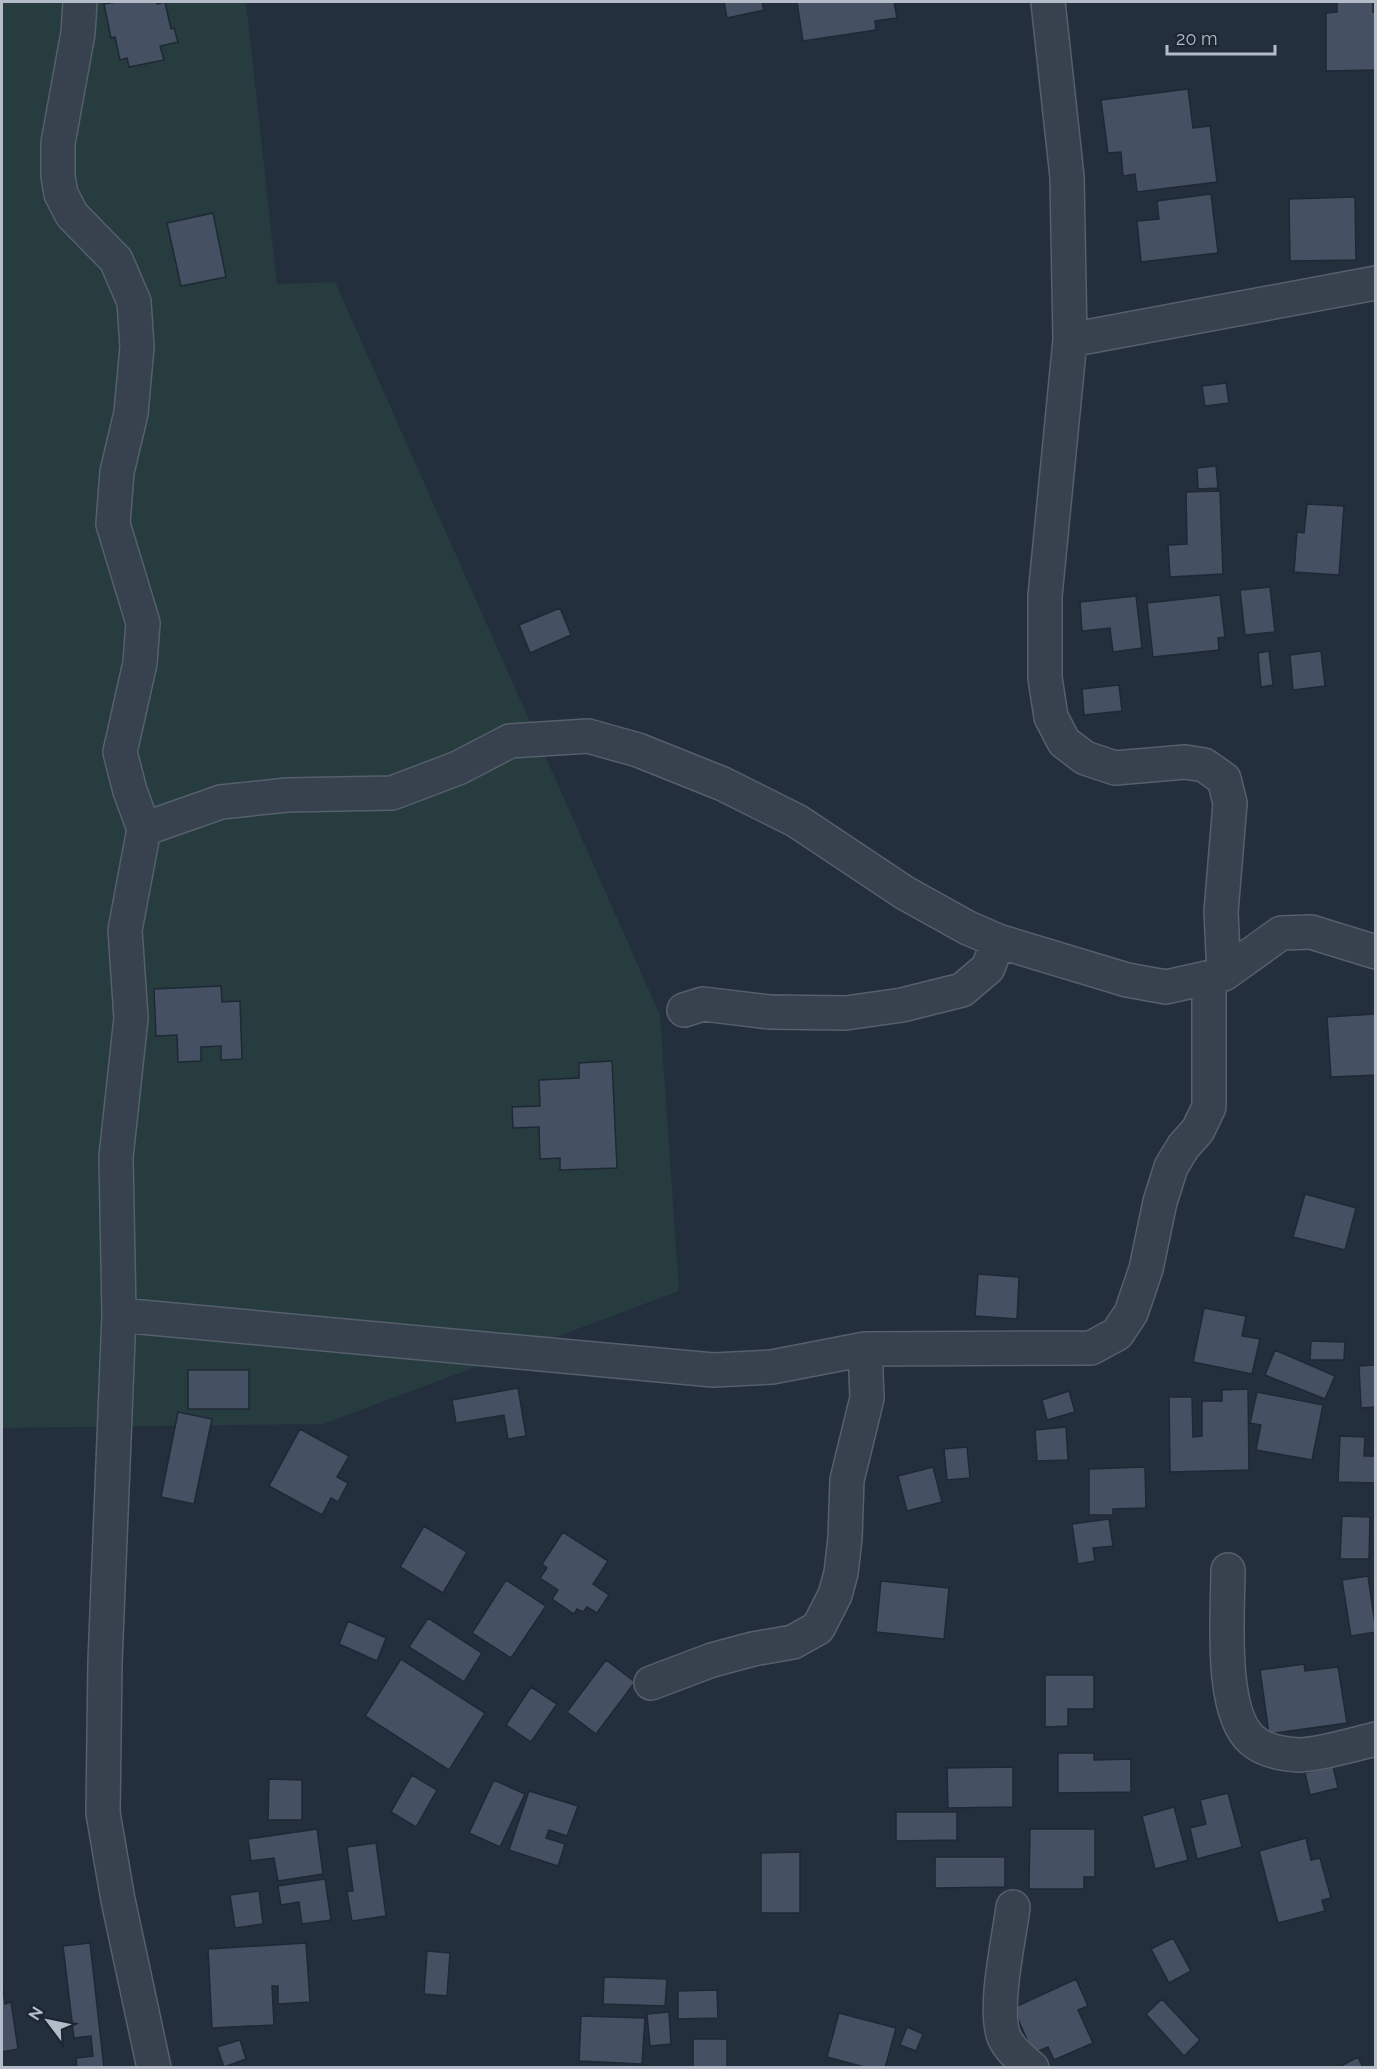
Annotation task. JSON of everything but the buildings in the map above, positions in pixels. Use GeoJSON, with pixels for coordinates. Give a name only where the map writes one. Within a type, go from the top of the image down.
{"type":"FeatureCollection","features":[{"type":"Feature","properties":{"kind":"street"},"geometry":{"type":"LineString","coordinates":[[80,2],[78,33],[58,143],[58,176],[61,194],[72,215],[116,260],[134,302],[137,347],[130,413],[117,472],[113,524],[143,623],[140,663],[120,752],[130,791],[144,829],[125,930],[131,1018],[116,1156],[119,1315],[105,1662],[103,1813],[118,1900],[154,2067]]}},
{"type":"Feature","properties":{"kind":"street"},"geometry":{"type":"LineString","coordinates":[[119,1315],[713,1370],[772,1367],[866,1349],[1091,1348],[1117,1334],[1131,1313],[1146,1269],[1160,1202],[1171,1167],[1183,1147],[1198,1130],[1209,1107],[1216,976],[1230,803],[1224,779],[1204,765],[1185,762],[1115,768],[1085,758],[1064,742],[1051,717],[1045,678],[1045,596],[1070,340],[1067,177],[1048,2]]}},
{"type":"Feature","properties":{"kind":"street"},"geometry":{"type":"LineString","coordinates":[[1070,340],[1376,283]]}},
{"type":"Feature","properties":{"kind":"street"},"geometry":{"type":"LineString","coordinates":[[144,829],[221,802],[287,795],[392,793],[458,768],[510,741],[588,736],[638,750],[745,795],[797,821],[904,893],[968,928],[998,941],[1127,980],[1166,987],[1216,976],[1281,933],[1311,932],[1376,952]]}},
{"type":"Feature","properties":{"kind":"street"},"geometry":{"type":"LineString","coordinates":[[684,1010],[702,1004],[770,1012],[846,1013],[902,1005],[962,990],[988,968],[998,941]]}},
{"type":"Feature","properties":{"kind":"street"},"geometry":{"type":"LineString","coordinates":[[651,1683],[712,1660],[753,1649],[793,1642],[818,1628],[835,1595],[841,1573],[847,1480],[867,1398],[866,1349]]}},
{"type":"Feature","properties":{"kind":"street"},"geometry":{"type":"LineString","coordinates":[[1228,1570],[1228,1682],[1238,1720],[1251,1739],[1274,1752],[1301,1755],[1376,1739]]}},
{"type":"Feature","properties":{"kind":"street"},"geometry":{"type":"LineString","coordinates":[[1013,1907],[999,2013],[1005,2038],[1021,2060],[1032,2067]]}},
{"type":"Feature","properties":{"kind":"green space"},"geometry":{"type":"Polygon","coordinates":[[[2,2],[246,2],[277,284],[335,282],[660,1015],[679,1291],[323,1424],[2,1428],[2,2]]]}}]}
